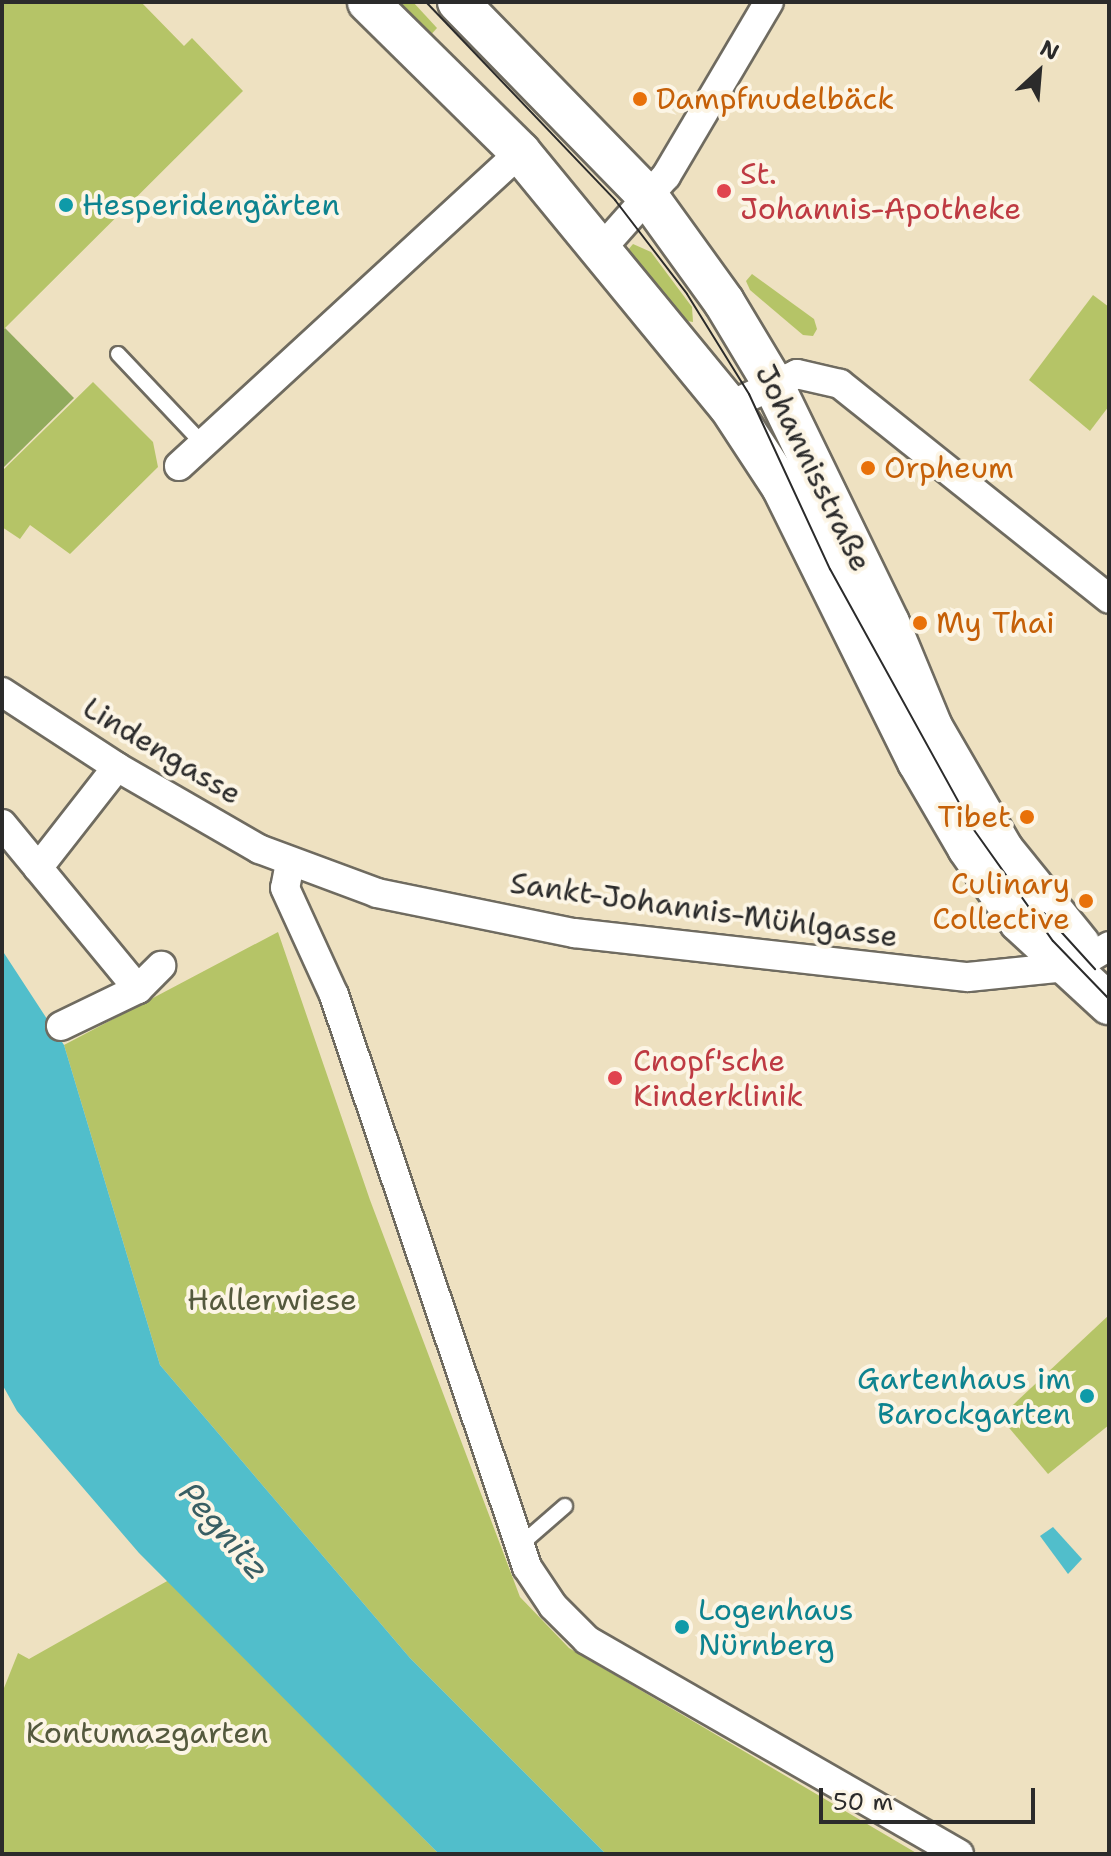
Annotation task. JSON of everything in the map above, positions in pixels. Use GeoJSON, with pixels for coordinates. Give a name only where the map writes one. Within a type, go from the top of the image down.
{"type":"FeatureCollection","features":[{"type":"Feature","properties":{"kind":"main road","name":"Johannisstraße"},"geometry":{"type":"LineString","coordinates":[[368,2],[520,152],[729,406],[800,520],[950,819],[1006,904],[1095,961]]}},
{"type":"Feature","properties":{"kind":"main road","name":"Johannisstraße"},"geometry":{"type":"LineString","coordinates":[[458,2],[649,198],[724,302],[772,382],[889,623],[932,727],[1017,869],[1095,961],[1109,1004]]}},
{"type":"Feature","properties":{"kind":"street"},"geometry":{"type":"LineString","coordinates":[[602,248],[649,198],[686,146],[769,2]]}},
{"type":"Feature","properties":{"kind":"street"},"geometry":{"type":"LineString","coordinates":[[179,466],[520,152]]}},
{"type":"Feature","properties":{"kind":"street"},"geometry":{"type":"LineString","coordinates":[[729,406],[772,382],[797,374],[840,384],[1109,599]]}},
{"type":"Feature","properties":{"kind":"street","name":"Lindengasse"},"geometry":{"type":"LineString","coordinates":[[2,692],[117,767],[290,863]]}},
{"type":"Feature","properties":{"kind":"street"},"geometry":{"type":"LineString","coordinates":[[38,868],[117,767]]}},
{"type":"Feature","properties":{"kind":"street"},"geometry":{"type":"LineString","coordinates":[[2,824],[138,989]]}},
{"type":"Feature","properties":{"kind":"street"},"geometry":{"type":"LineString","coordinates":[[290,863],[285,888],[334,995],[519,1546],[553,1606],[587,1640],[959,1854]]}},
{"type":"Feature","properties":{"kind":"street","name":"Sankt-Johannis-Mühlgasse"},"geometry":{"type":"LineString","coordinates":[[290,863],[377,893],[589,935],[968,977],[1095,961]]}},
{"type":"Feature","properties":{"kind":"street"},"geometry":{"type":"LineString","coordinates":[[61,1026],[138,989],[161,966]]}},
{"type":"Feature","properties":{"kind":"lane"},"geometry":{"type":"LineString","coordinates":[[118,354],[203,444]]}},
{"type":"Feature","properties":{"kind":"lane"},"geometry":{"type":"LineString","coordinates":[[519,1546],[565,1506]]}},
{"type":"Feature","properties":{"kind":"green space","name":"Hesperidengärten"},"geometry":{"type":"Polygon","coordinates":[[[2,2],[141,2],[184,46],[192,38],[243,91],[2,331],[2,2]]]}},
{"type":"Feature","properties":{"kind":"green space"},"geometry":{"type":"Polygon","coordinates":[[[379,2],[413,2],[437,28],[428,38],[379,2]]]}},
{"type":"Feature","properties":{"kind":"green space"},"geometry":{"type":"Polygon","coordinates":[[[633,244],[651,252],[692,307],[693,322],[681,320],[630,266],[628,250],[633,244]]]}},
{"type":"Feature","properties":{"kind":"green space"},"geometry":{"type":"Polygon","coordinates":[[[752,274],[814,319],[817,329],[813,336],[803,335],[750,290],[746,281],[752,274]]]}},
{"type":"Feature","properties":{"kind":"green space"},"geometry":{"type":"Polygon","coordinates":[[[1093,295],[1109,307],[1109,406],[1090,431],[1029,380],[1093,295]]]}},
{"type":"Feature","properties":{"kind":"green space"},"geometry":{"type":"Polygon","coordinates":[[[5,328],[74,398],[2,469],[2,331],[5,328]]]}},
{"type":"Feature","properties":{"kind":"green space"},"geometry":{"type":"Polygon","coordinates":[[[93,382],[153,442],[158,467],[70,554],[30,525],[20,539],[2,527],[2,471],[93,382]]]}},
{"type":"Feature","properties":{"kind":"green space","name":"Hallerwiese"},"geometry":{"type":"Polygon","coordinates":[[[278,932],[370,1200],[520,1597],[569,1648],[918,1854],[606,1854],[410,1658],[160,1365],[64,1045],[278,932]]]}},
{"type":"Feature","properties":{"kind":"green space"},"geometry":{"type":"Polygon","coordinates":[[[1109,1315],[1109,1425],[1048,1474],[1000,1417],[1109,1315]]]}},
{"type":"Feature","properties":{"kind":"green space","name":"Kontumazgarten"},"geometry":{"type":"Polygon","coordinates":[[[169,1580],[439,1854],[2,1854],[2,1693],[18,1653],[29,1659],[169,1580]]]}},
{"type":"Feature","properties":{"kind":"water","name":"Pegnitz"},"geometry":{"type":"Polygon","coordinates":[[[2,950],[64,1045],[160,1365],[410,1658],[606,1854],[439,1854],[139,1553],[17,1411],[2,1384],[2,950]]]}},
{"type":"Feature","properties":{"kind":"water"},"geometry":{"type":"Polygon","coordinates":[[[1053,1527],[1082,1559],[1068,1574],[1040,1536],[1053,1527]]]}},
{"type":"Feature","properties":{"kind":"tram line"},"geometry":{"type":"LineString","coordinates":[[426,2],[615,200],[687,294],[749,394],[830,569],[974,830],[1053,941],[1109,999]]}},
{"type":"Feature","properties":{"kind":"tram line"},"geometry":{"type":"LineString","coordinates":[[1044,913],[1095,969]]}},
{"type":"Feature","properties":{"kind":"place","name":"Dampfnudelbäck"},"geometry":{"type":"Point","coordinates":[640,99]}},
{"type":"Feature","properties":{"kind":"place","name":"St. Johannis-Apotheke"},"geometry":{"type":"Point","coordinates":[724,191]}},
{"type":"Feature","properties":{"kind":"place","name":"Hesperidengärten"},"geometry":{"type":"Point","coordinates":[66,205]}},
{"type":"Feature","properties":{"kind":"place","name":"Orpheum"},"geometry":{"type":"Point","coordinates":[868,468]}},
{"type":"Feature","properties":{"kind":"place","name":"My Thai"},"geometry":{"type":"Point","coordinates":[920,623]}},
{"type":"Feature","properties":{"kind":"place","name":"Tibet"},"geometry":{"type":"Point","coordinates":[1027,817]}},
{"type":"Feature","properties":{"kind":"place","name":"Culinary Collective"},"geometry":{"type":"Point","coordinates":[1086,901]}},
{"type":"Feature","properties":{"kind":"place","name":"Cnopf'sche Kinderklinik"},"geometry":{"type":"Point","coordinates":[615,1078]}},
{"type":"Feature","properties":{"kind":"place","name":"Gartenhaus im Barockgarten"},"geometry":{"type":"Point","coordinates":[1087,1396]}},
{"type":"Feature","properties":{"kind":"place","name":"Logenhaus Nürnberg"},"geometry":{"type":"Point","coordinates":[682,1627]}}]}
